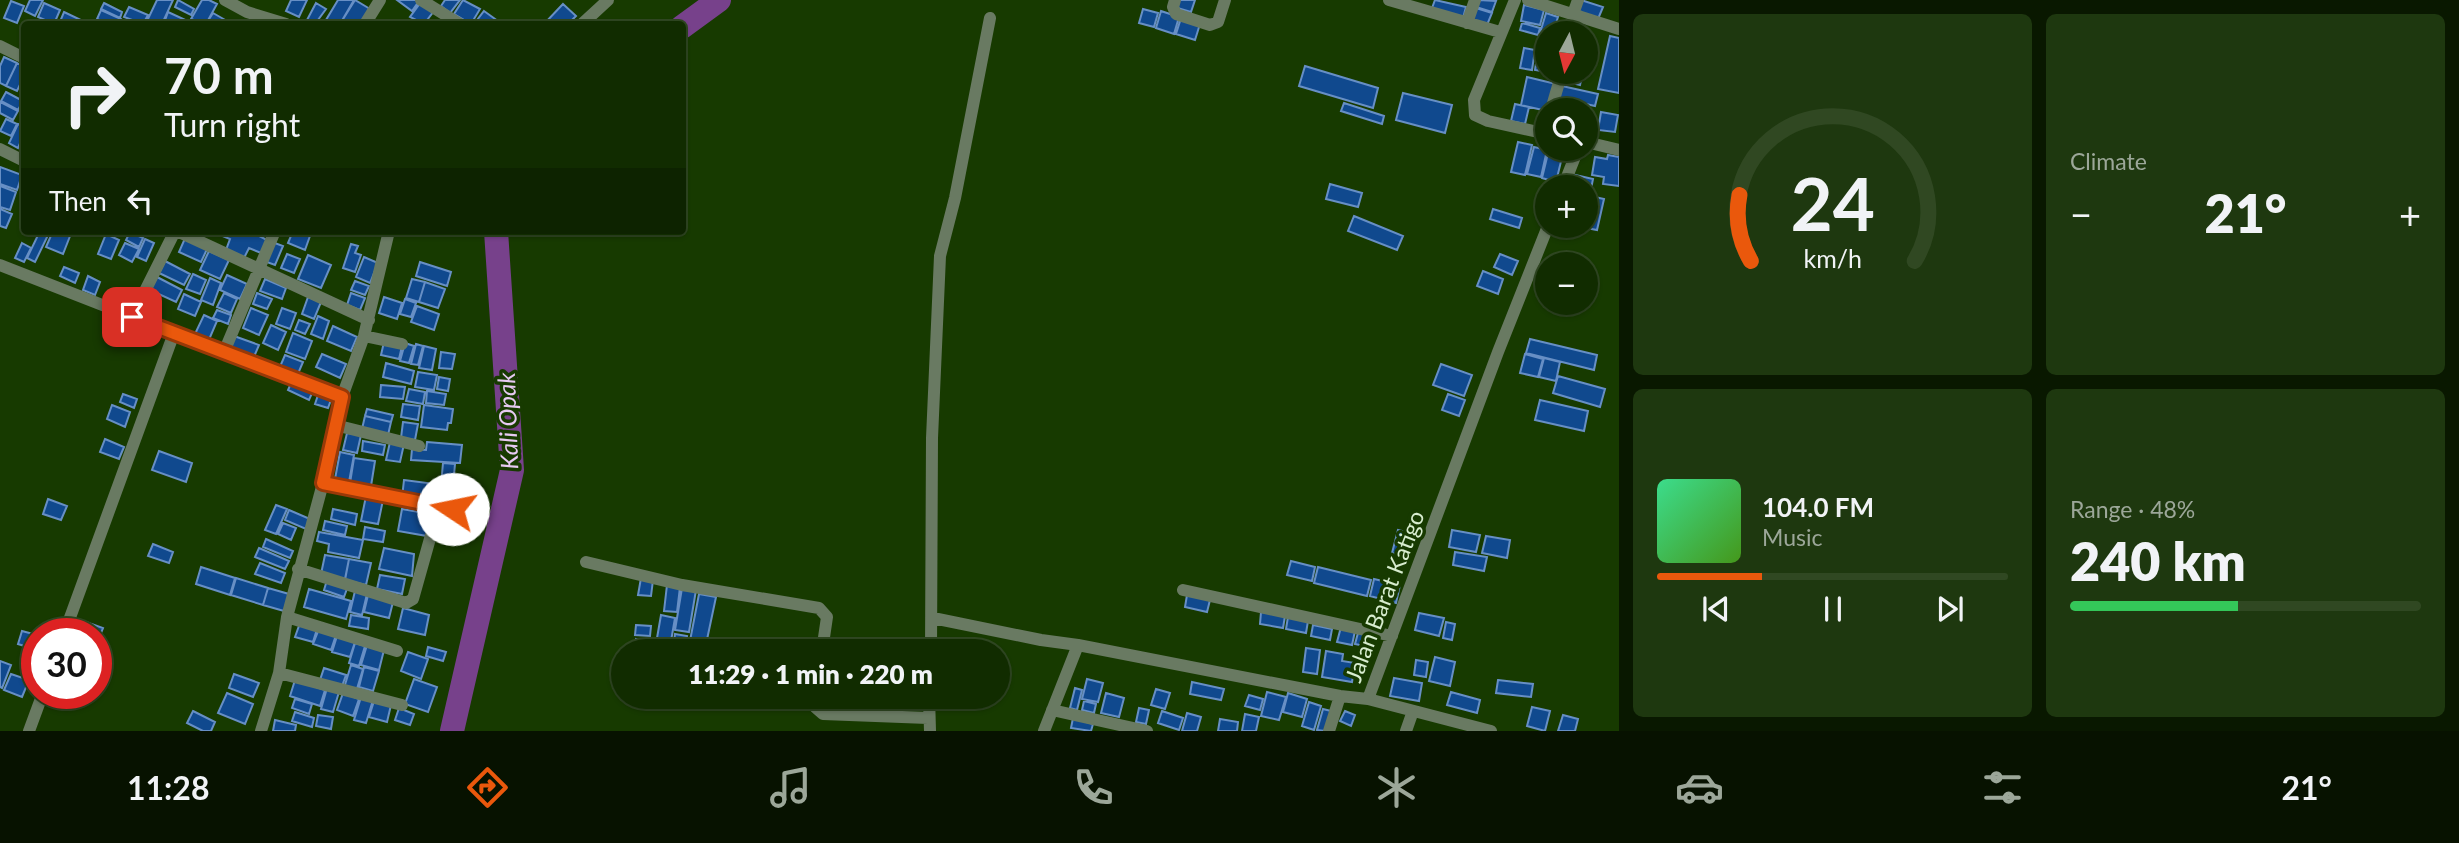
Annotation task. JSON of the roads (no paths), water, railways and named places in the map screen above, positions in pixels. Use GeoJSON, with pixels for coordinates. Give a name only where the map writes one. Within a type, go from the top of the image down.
{"type":"FeatureCollection","features":[{"type":"Feature","properties":{"kind":"street"},"geometry":{"type":"LineString","coordinates":[[227,0],[245,18],[266,21]]}},
{"type":"Feature","properties":{"kind":"street"},"geometry":{"type":"LineString","coordinates":[[367,21],[380,0]]}},
{"type":"Feature","properties":{"kind":"street"},"geometry":{"type":"LineString","coordinates":[[421,0],[455,21]]}},
{"type":"Feature","properties":{"kind":"street"},"geometry":{"type":"LineString","coordinates":[[585,21],[608,0]]}},
{"type":"Feature","properties":{"kind":"street"},"geometry":{"type":"LineString","coordinates":[[1175,0],[1173,7],[1176,14],[1210,24],[1218,22],[1225,0]]}},
{"type":"Feature","properties":{"kind":"street"},"geometry":{"type":"LineString","coordinates":[[1390,0],[1429,6],[1467,23],[1500,32]]}},
{"type":"Feature","properties":{"kind":"street"},"geometry":{"type":"LineString","coordinates":[[1467,23],[1475,0]]}},
{"type":"Feature","properties":{"kind":"street"},"geometry":{"type":"LineString","coordinates":[[1515,0],[1474,100],[1475,115],[1488,121],[1535,128]]}},
{"type":"Feature","properties":{"kind":"street"},"geometry":{"type":"LineString","coordinates":[[1528,0],[1619,29]]}},
{"type":"Feature","properties":{"kind":"street"},"geometry":{"type":"LineString","coordinates":[[1575,21],[1578,0]]}},
{"type":"Feature","properties":{"kind":"street"},"geometry":{"type":"LineString","coordinates":[[932,639],[932,438],[940,256],[955,198],[990,18]]}},
{"type":"Feature","properties":{"kind":"street"},"geometry":{"type":"LineString","coordinates":[[0,46],[21,56]]}},
{"type":"Feature","properties":{"kind":"street"},"geometry":{"type":"LineString","coordinates":[[1598,145],[1619,150]]}},
{"type":"Feature","properties":{"kind":"street"},"geometry":{"type":"LineString","coordinates":[[0,149],[21,159]]}},
{"type":"Feature","properties":{"kind":"street"},"geometry":{"type":"LineString","coordinates":[[132,317],[174,235]]}},
{"type":"Feature","properties":{"kind":"street"},"geometry":{"type":"LineString","coordinates":[[185,235],[369,320]]}},
{"type":"Feature","properties":{"kind":"street"},"geometry":{"type":"LineString","coordinates":[[224,352],[273,235]]}},
{"type":"Feature","properties":{"kind":"street"},"geometry":{"type":"LineString","coordinates":[[261,731],[279,673],[287,617],[323,483],[342,397],[369,320],[387,235]]}},
{"type":"Feature","properties":{"kind":"street","name":"Jalan Barat Katigo"},"geometry":{"type":"LineString","coordinates":[[933,618],[1340,696],[1368,699],[1494,361],[1543,238]]}},
{"type":"Feature","properties":{"kind":"street"},"geometry":{"type":"LineString","coordinates":[[0,265],[342,397]]}},
{"type":"Feature","properties":{"kind":"street"},"geometry":{"type":"LineString","coordinates":[[70,618],[174,334]]}},
{"type":"Feature","properties":{"kind":"street"},"geometry":{"type":"LineString","coordinates":[[364,336],[402,344]]}},
{"type":"Feature","properties":{"kind":"street"},"geometry":{"type":"LineString","coordinates":[[335,425],[419,446]]}},
{"type":"Feature","properties":{"kind":"street"},"geometry":{"type":"LineString","coordinates":[[323,483],[453,509]]}},
{"type":"Feature","properties":{"kind":"street"},"geometry":{"type":"LineString","coordinates":[[299,569],[406,603],[413,599],[430,536]]}},
{"type":"Feature","properties":{"kind":"street"},"geometry":{"type":"LineString","coordinates":[[586,562],[682,585],[819,608],[827,617],[824,639]]}},
{"type":"Feature","properties":{"kind":"street"},"geometry":{"type":"LineString","coordinates":[[1183,590],[1392,636]]}},
{"type":"Feature","properties":{"kind":"street"},"geometry":{"type":"LineString","coordinates":[[287,617],[397,651]]}},
{"type":"Feature","properties":{"kind":"street"},"geometry":{"type":"LineString","coordinates":[[1044,731],[1078,645]]}},
{"type":"Feature","properties":{"kind":"street"},"geometry":{"type":"LineString","coordinates":[[279,673],[402,705]]}},
{"type":"Feature","properties":{"kind":"street"},"geometry":{"type":"LineString","coordinates":[[1329,731],[1340,696]]}},
{"type":"Feature","properties":{"kind":"street"},"geometry":{"type":"LineString","coordinates":[[1368,699],[1483,730]]}},
{"type":"Feature","properties":{"kind":"street"},"geometry":{"type":"LineString","coordinates":[[29,731],[37,709]]}},
{"type":"Feature","properties":{"kind":"street"},"geometry":{"type":"LineString","coordinates":[[817,709],[823,714],[929,725]]}},
{"type":"Feature","properties":{"kind":"street"},"geometry":{"type":"LineString","coordinates":[[1052,710],[1147,731]]}},
{"type":"Feature","properties":{"kind":"street"},"geometry":{"type":"LineString","coordinates":[[1406,731],[1413,711]]}},
{"type":"Feature","properties":{"kind":"waterway","name":"Kali Opak"},"geometry":{"type":"LineString","coordinates":[[686,24],[719,0]]}},
{"type":"Feature","properties":{"kind":"waterway","name":"Kali Opak"},"geometry":{"type":"LineString","coordinates":[[452,731],[512,470],[496,235]]}}]}
